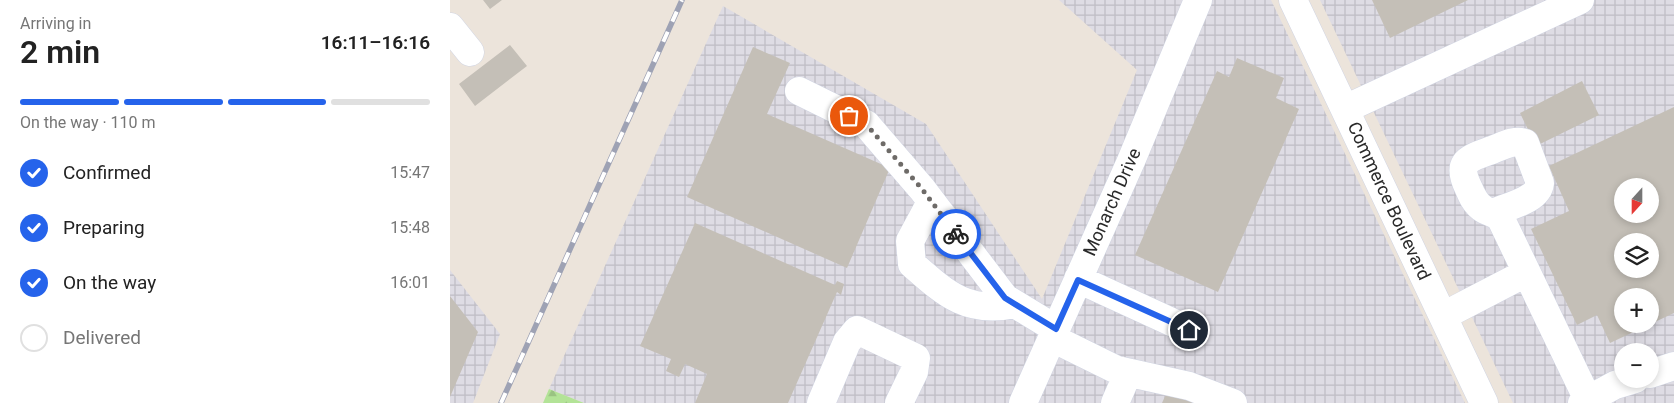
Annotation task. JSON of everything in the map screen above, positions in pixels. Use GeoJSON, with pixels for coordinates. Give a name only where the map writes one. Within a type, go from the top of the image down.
{"type":"FeatureCollection","features":[{"type":"Feature","properties":{"kind":"street","name":"Monarch Drive"},"geometry":{"type":"LineString","coordinates":[[1022,403],[1131,161],[1198,0]]}},
{"type":"Feature","properties":{"kind":"street","name":"Commerce Boulevard"},"geometry":{"type":"LineString","coordinates":[[1293,0],[1484,403]]}},
{"type":"Feature","properties":{"kind":"street"},"geometry":{"type":"LineString","coordinates":[[1345,109],[1505,37],[1580,0]]}},
{"type":"Feature","properties":{"kind":"street"},"geometry":{"type":"LineString","coordinates":[[450,27],[470,52]]}},
{"type":"Feature","properties":{"kind":"street"},"geometry":{"type":"LineString","coordinates":[[799,91],[866,124],[932,202],[1005,298],[1054,333],[1116,370],[1189,386],[1234,403]]}},
{"type":"Feature","properties":{"kind":"street"},"geometry":{"type":"LineString","coordinates":[[932,202],[910,241],[912,264],[947,295],[980,306],[997,308],[1015,304]]}},
{"type":"Feature","properties":{"kind":"street"},"geometry":{"type":"LineString","coordinates":[[1494,212],[1501,219],[1585,401],[1614,386]]}},
{"type":"Feature","properties":{"kind":"street"},"geometry":{"type":"LineString","coordinates":[[1443,316],[1526,273]]}},
{"type":"Feature","properties":{"kind":"street"},"geometry":{"type":"LineString","coordinates":[[1078,280],[1189,330]]}},
{"type":"Feature","properties":{"kind":"street"},"geometry":{"type":"LineString","coordinates":[[821,403],[847,342],[857,330],[916,358],[914,372],[899,403]]}},
{"type":"Feature","properties":{"kind":"street"},"geometry":{"type":"LineString","coordinates":[[1659,371],[1674,366]]}},
{"type":"Feature","properties":{"kind":"street"},"geometry":{"type":"LineString","coordinates":[[1115,403],[1128,373]]}},
{"type":"Feature","properties":{"kind":"shaded area"},"geometry":{"type":"Polygon","coordinates":[[[1059,0],[1271,0],[1465,403],[584,403],[549,389],[723,6],[926,124],[1042,299],[1137,70],[1059,0]]]}},
{"type":"Feature","properties":{"kind":"shaded area"},"geometry":{"type":"Polygon","coordinates":[[[1320,0],[1674,0],[1674,403],[1513,403],[1320,0]]]}},
{"type":"Feature","properties":{"kind":"shaded area"},"geometry":{"type":"Polygon","coordinates":[[[450,270],[500,334],[473,403],[450,403],[450,270]]]}},
{"type":"Feature","properties":{"kind":"green space"},"geometry":{"type":"Polygon","coordinates":[[[549,389],[584,403],[543,403],[549,389]]]}},
{"type":"Feature","properties":{"kind":"building"},"geometry":{"type":"Polygon","coordinates":[[[483,0],[502,0],[490,9],[483,0]]]}},
{"type":"Feature","properties":{"kind":"building"},"geometry":{"type":"Polygon","coordinates":[[[1372,0],[1468,0],[1390,38],[1372,0]]]}},
{"type":"Feature","properties":{"kind":"building"},"geometry":{"type":"Polygon","coordinates":[[[510,45],[527,66],[475,106],[459,84],[510,45]]]}},
{"type":"Feature","properties":{"kind":"building"},"geometry":{"type":"Polygon","coordinates":[[[753,47],[790,63],[767,114],[890,168],[847,268],[687,197],[753,47]]]}},
{"type":"Feature","properties":{"kind":"building"},"geometry":{"type":"Polygon","coordinates":[[[1237,58],[1284,78],[1276,98],[1299,109],[1218,292],[1135,255],[1217,71],[1229,77],[1237,58]]]}},
{"type":"Feature","properties":{"kind":"building"},"geometry":{"type":"Polygon","coordinates":[[[1582,81],[1599,115],[1536,146],[1520,113],[1582,81]]]}},
{"type":"Feature","properties":{"kind":"building"},"geometry":{"type":"Polygon","coordinates":[[[1674,107],[1674,313],[1659,320],[1659,288],[1614,288],[1614,333],[1631,333],[1610,343],[1597,315],[1577,325],[1531,229],[1569,211],[1549,166],[1674,107]]]}},
{"type":"Feature","properties":{"kind":"building"},"geometry":{"type":"Polygon","coordinates":[[[695,223],[835,285],[837,281],[844,284],[841,295],[837,292],[788,403],[695,403],[707,374],[685,364],[679,377],[666,371],[671,359],[640,346],[695,223]]]}},
{"type":"Feature","properties":{"kind":"building"},"geometry":{"type":"Polygon","coordinates":[[[450,296],[478,332],[450,397],[450,296]]]}},
{"type":"Feature","properties":{"kind":"building"},"geometry":{"type":"Polygon","coordinates":[[[1168,390],[1197,403],[1162,403],[1168,390]]]}},
{"type":"Feature","properties":{"kind":"railway"},"geometry":{"type":"LineString","coordinates":[[501,403],[682,0]]}},
{"type":"Feature","properties":{"kind":"way so far"},"geometry":{"type":"LineString","coordinates":[[849,116],[866,124],[922,189],[956,234]]}},
{"type":"Feature","properties":{"kind":"route"},"geometry":{"type":"LineString","coordinates":[[956,234],[1005,298],[1056,329],[1078,280],[1189,330]]}}]}
